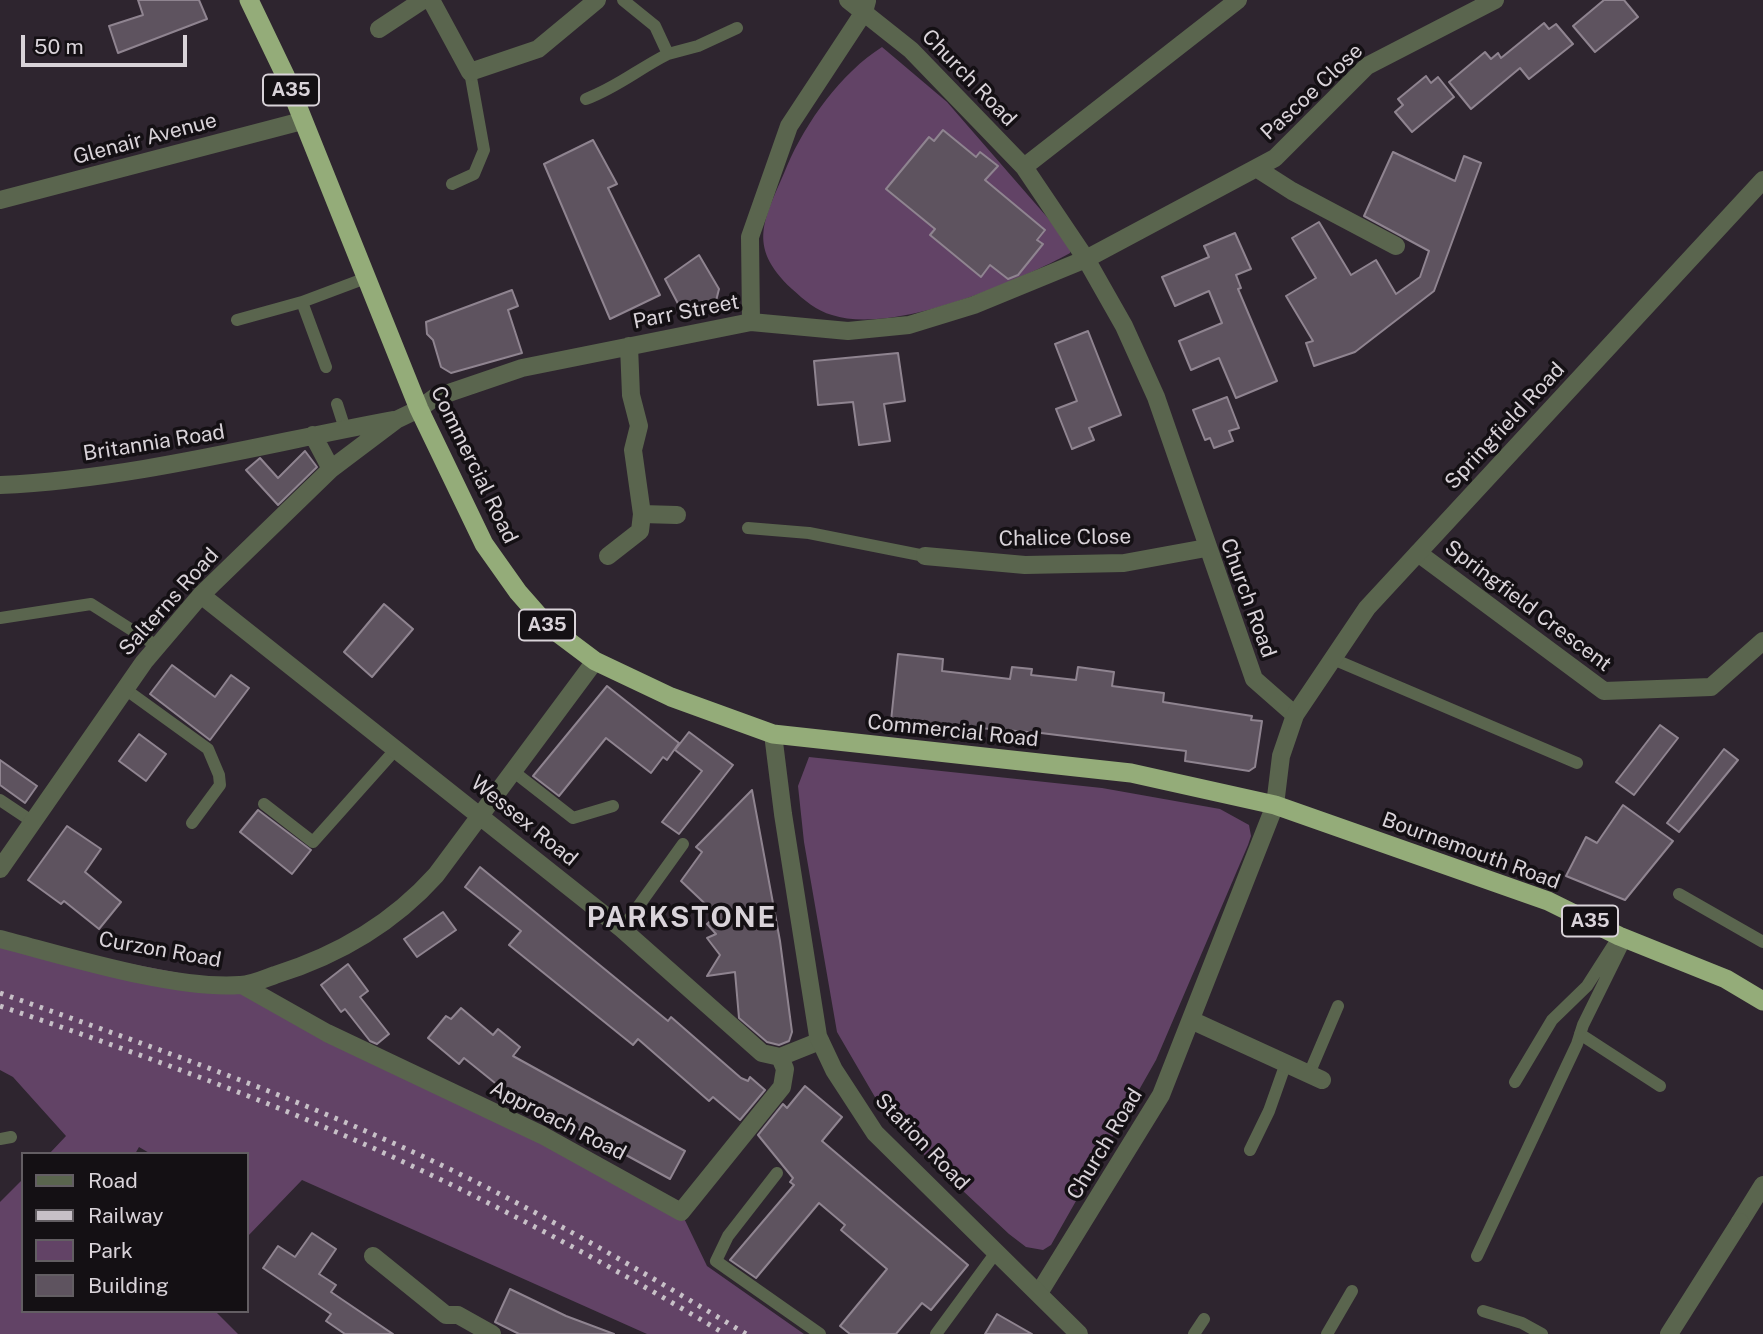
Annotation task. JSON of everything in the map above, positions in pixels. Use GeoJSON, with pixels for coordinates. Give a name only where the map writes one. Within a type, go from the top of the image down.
{"type":"FeatureCollection","features":[{"type":"Feature","properties":{"kind":"highway","name":"Commercial Road"},"geometry":{"type":"LineString","coordinates":[[249,0],[285,75],[419,410],[484,544],[517,592],[547,625],[595,661],[671,697],[774,734],[1131,773],[1275,805]]}},
{"type":"Feature","properties":{"kind":"highway","name":"Bournemouth Road"},"geometry":{"type":"LineString","coordinates":[[1275,805],[1548,901],[1623,937],[1726,979],[1763,1001]]}},
{"type":"Feature","properties":{"kind":"street"},"geometry":{"type":"LineString","coordinates":[[379,29],[423,0]]}},
{"type":"Feature","properties":{"kind":"street"},"geometry":{"type":"LineString","coordinates":[[430,0],[470,72],[538,49],[597,0]]}},
{"type":"Feature","properties":{"kind":"street","name":"Church Road"},"geometry":{"type":"LineString","coordinates":[[848,0],[866,6],[1024,167],[1086,259],[1124,326],[1156,397],[1206,548],[1254,679],[1295,715],[1281,756],[1275,805],[1161,1095],[1039,1293]]}},
{"type":"Feature","properties":{"kind":"street"},"geometry":{"type":"LineString","coordinates":[[1024,167],[1238,0]]}},
{"type":"Feature","properties":{"kind":"street","name":"Pascoe Close"},"geometry":{"type":"LineString","coordinates":[[1086,259],[1275,158],[1367,66],[1495,0]]}},
{"type":"Feature","properties":{"kind":"street"},"geometry":{"type":"LineString","coordinates":[[751,321],[750,237],[789,125],[866,6]]}},
{"type":"Feature","properties":{"kind":"street","name":"Glenair Avenue"},"geometry":{"type":"LineString","coordinates":[[0,200],[302,121]]}},
{"type":"Feature","properties":{"kind":"street"},"geometry":{"type":"LineString","coordinates":[[1256,168],[1292,191],[1396,246]]}},
{"type":"Feature","properties":{"kind":"street","name":"Springfield Road"},"geometry":{"type":"LineString","coordinates":[[1295,715],[1367,608],[1763,180]]}},
{"type":"Feature","properties":{"kind":"street","name":"Parr Street"},"geometry":{"type":"LineString","coordinates":[[419,410],[434,398],[522,368],[751,321],[849,331],[909,325],[974,306],[1086,259]]}},
{"type":"Feature","properties":{"kind":"street"},"geometry":{"type":"LineString","coordinates":[[608,556],[640,531],[642,514],[633,450],[639,426],[631,395],[629,346]]}},
{"type":"Feature","properties":{"kind":"street","name":"Salterns Road"},"geometry":{"type":"LineString","coordinates":[[0,869],[125,689],[157,646],[201,595],[331,469],[396,420],[419,410]]}},
{"type":"Feature","properties":{"kind":"street","name":"Britannia Road"},"geometry":{"type":"LineString","coordinates":[[0,485],[38,484],[224,456],[313,435],[396,420]]}},
{"type":"Feature","properties":{"kind":"street"},"geometry":{"type":"LineString","coordinates":[[313,435],[331,469]]}},
{"type":"Feature","properties":{"kind":"street"},"geometry":{"type":"LineString","coordinates":[[642,514],[677,515]]}},
{"type":"Feature","properties":{"kind":"street","name":"Chalice Close"},"geometry":{"type":"LineString","coordinates":[[925,556],[1025,565],[1124,563],[1206,548]]}},
{"type":"Feature","properties":{"kind":"street","name":"Springfield Crescent"},"geometry":{"type":"LineString","coordinates":[[1418,553],[1604,691],[1711,687],[1763,641]]}},
{"type":"Feature","properties":{"kind":"street","name":"Wessex Road"},"geometry":{"type":"LineString","coordinates":[[201,595],[622,929],[762,1053],[780,1057]]}},
{"type":"Feature","properties":{"kind":"street","name":"Curzon Road"},"geometry":{"type":"LineString","coordinates":[[0,939],[148,974],[208,985],[242,985],[298,968],[335,951],[389,918],[429,883],[595,661]]}},
{"type":"Feature","properties":{"kind":"street","name":"Station Road"},"geometry":{"type":"LineString","coordinates":[[774,734],[783,814],[820,1041],[856,1109],[874,1133],[1079,1334]]}},
{"type":"Feature","properties":{"kind":"street","name":"Approach Road"},"geometry":{"type":"LineString","coordinates":[[242,985],[327,1033],[542,1135],[681,1212],[782,1087],[785,1069],[780,1057]]}},
{"type":"Feature","properties":{"kind":"street"},"geometry":{"type":"LineString","coordinates":[[1191,1020],[1315,1077]]}},
{"type":"Feature","properties":{"kind":"street"},"geometry":{"type":"LineString","coordinates":[[780,1057],[820,1041]]}},
{"type":"Feature","properties":{"kind":"street"},"geometry":{"type":"LineString","coordinates":[[1669,1334],[1763,1185]]}},
{"type":"Feature","properties":{"kind":"street"},"geometry":{"type":"LineString","coordinates":[[373,1256],[446,1315],[458,1315],[483,1332]]}},
{"type":"Feature","properties":{"kind":"lane"},"geometry":{"type":"LineString","coordinates":[[623,0],[655,26],[668,54]]}},
{"type":"Feature","properties":{"kind":"lane"},"geometry":{"type":"LineString","coordinates":[[586,99],[616,88],[632,73],[668,54],[698,46],[737,28]]}},
{"type":"Feature","properties":{"kind":"lane"},"geometry":{"type":"LineString","coordinates":[[452,184],[474,174],[484,150],[470,72]]}},
{"type":"Feature","properties":{"kind":"lane"},"geometry":{"type":"LineString","coordinates":[[237,320],[302,302],[366,278]]}},
{"type":"Feature","properties":{"kind":"lane"},"geometry":{"type":"LineString","coordinates":[[302,302],[326,367]]}},
{"type":"Feature","properties":{"kind":"lane"},"geometry":{"type":"LineString","coordinates":[[337,404],[345,429]]}},
{"type":"Feature","properties":{"kind":"lane"},"geometry":{"type":"LineString","coordinates":[[748,528],[809,533],[925,556]]}},
{"type":"Feature","properties":{"kind":"lane"},"geometry":{"type":"LineString","coordinates":[[0,618],[91,604],[157,646]]}},
{"type":"Feature","properties":{"kind":"lane"},"geometry":{"type":"LineString","coordinates":[[1333,659],[1577,763]]}},
{"type":"Feature","properties":{"kind":"lane"},"geometry":{"type":"LineString","coordinates":[[125,689],[208,749],[215,762],[219,785],[192,823]]}},
{"type":"Feature","properties":{"kind":"lane"},"geometry":{"type":"LineString","coordinates":[[264,804],[313,842],[396,749]]}},
{"type":"Feature","properties":{"kind":"lane"},"geometry":{"type":"LineString","coordinates":[[514,772],[573,818],[612,806]]}},
{"type":"Feature","properties":{"kind":"lane"},"geometry":{"type":"LineString","coordinates":[[0,800],[33,822]]}},
{"type":"Feature","properties":{"kind":"lane"},"geometry":{"type":"LineString","coordinates":[[622,929],[683,844]]}},
{"type":"Feature","properties":{"kind":"lane"},"geometry":{"type":"LineString","coordinates":[[1679,894],[1763,942]]}},
{"type":"Feature","properties":{"kind":"lane"},"geometry":{"type":"LineString","coordinates":[[1477,1256],[1623,937]]}},
{"type":"Feature","properties":{"kind":"lane"},"geometry":{"type":"LineString","coordinates":[[1515,1082],[1552,1020],[1587,986],[1623,937]]}},
{"type":"Feature","properties":{"kind":"lane"},"geometry":{"type":"LineString","coordinates":[[1315,1077],[1338,1006]]}},
{"type":"Feature","properties":{"kind":"lane"},"geometry":{"type":"LineString","coordinates":[[1580,1034],[1660,1086]]}},
{"type":"Feature","properties":{"kind":"lane"},"geometry":{"type":"LineString","coordinates":[[1250,1150],[1269,1111],[1286,1063]]}},
{"type":"Feature","properties":{"kind":"lane"},"geometry":{"type":"LineString","coordinates":[[777,1173],[728,1236],[716,1261],[820,1334]]}},
{"type":"Feature","properties":{"kind":"lane"},"geometry":{"type":"LineString","coordinates":[[936,1334],[997,1251]]}},
{"type":"Feature","properties":{"kind":"lane"},"geometry":{"type":"LineString","coordinates":[[1327,1334],[1352,1291]]}},
{"type":"Feature","properties":{"kind":"lane"},"geometry":{"type":"LineString","coordinates":[[1483,1311],[1522,1323],[1542,1334]]}},
{"type":"Feature","properties":{"kind":"lane"},"geometry":{"type":"LineString","coordinates":[[1194,1334],[1204,1319]]}},
{"type":"Feature","properties":{"kind":"green space"},"geometry":{"type":"Polygon","coordinates":[[[882,47],[947,102],[1067,240],[1070,253],[987,291],[920,312],[887,318],[857,319],[826,313],[801,297],[777,273],[768,259],[764,231],[772,201],[787,166],[804,132],[826,100],[853,70],[882,47]]]}},
{"type":"Feature","properties":{"kind":"green space"},"geometry":{"type":"Polygon","coordinates":[[[809,757],[1102,788],[1220,809],[1249,825],[1251,836],[1248,845],[1156,1060],[1051,1245],[1043,1250],[1026,1247],[1009,1234],[900,1132],[879,1104],[837,1032],[804,842],[798,786],[809,757]]]}},
{"type":"Feature","properties":{"kind":"green space"},"geometry":{"type":"Polygon","coordinates":[[[0,939],[242,985],[681,1212],[707,1266],[804,1334],[647,1334],[302,1180],[248,1236],[248,1152],[148,1152],[139,1147],[136,1152],[51,1152],[66,1136],[13,1077],[0,1070],[0,939]]]}},
{"type":"Feature","properties":{"kind":"green space"},"geometry":{"type":"Polygon","coordinates":[[[21,1181],[21,1313],[217,1313],[238,1334],[0,1334],[0,1202],[21,1181]]]}},
{"type":"Feature","properties":{"kind":"building"},"geometry":{"type":"Polygon","coordinates":[[[138,0],[199,0],[207,19],[118,53],[109,26],[143,15],[138,0]]]}},
{"type":"Feature","properties":{"kind":"building"},"geometry":{"type":"Polygon","coordinates":[[[1604,0],[1624,0],[1638,17],[1595,52],[1573,26],[1604,0]]]}},
{"type":"Feature","properties":{"kind":"building"},"geometry":{"type":"Polygon","coordinates":[[[1544,23],[1549,29],[1556,24],[1573,44],[1529,79],[1520,68],[1471,109],[1449,82],[1485,52],[1491,59],[1498,53],[1501,58],[1544,23]]]}},
{"type":"Feature","properties":{"kind":"building"},"geometry":{"type":"Polygon","coordinates":[[[1426,76],[1431,83],[1438,77],[1454,97],[1412,132],[1395,112],[1403,105],[1398,99],[1426,76]]]}},
{"type":"Feature","properties":{"kind":"building"},"geometry":{"type":"Polygon","coordinates":[[[943,130],[976,157],[980,152],[998,166],[985,180],[1045,230],[1037,240],[1043,244],[1018,275],[1008,279],[990,265],[981,277],[930,235],[935,229],[886,189],[929,137],[934,141],[943,130]]]}},
{"type":"Feature","properties":{"kind":"building"},"geometry":{"type":"Polygon","coordinates":[[[593,140],[617,184],[608,188],[660,295],[610,319],[544,164],[593,140]]]}},
{"type":"Feature","properties":{"kind":"building"},"geometry":{"type":"Polygon","coordinates":[[[1393,152],[1455,181],[1464,156],[1481,163],[1434,291],[1355,352],[1314,366],[1306,343],[1313,341],[1286,296],[1316,278],[1292,238],[1319,222],[1351,275],[1376,260],[1396,294],[1420,277],[1429,251],[1364,216],[1393,152]]]}},
{"type":"Feature","properties":{"kind":"building"},"geometry":{"type":"Polygon","coordinates":[[[1235,233],[1251,269],[1236,275],[1241,288],[1238,289],[1277,381],[1236,398],[1219,358],[1191,370],[1179,341],[1222,323],[1209,291],[1175,306],[1162,277],[1209,257],[1204,246],[1235,233]]]}},
{"type":"Feature","properties":{"kind":"building"},"geometry":{"type":"Polygon","coordinates":[[[699,255],[719,289],[715,305],[699,315],[685,317],[665,279],[699,255]]]}},
{"type":"Feature","properties":{"kind":"building"},"geometry":{"type":"Polygon","coordinates":[[[512,290],[518,306],[508,310],[522,353],[451,373],[441,367],[433,340],[427,334],[426,322],[512,290]]]}},
{"type":"Feature","properties":{"kind":"building"},"geometry":{"type":"Polygon","coordinates":[[[1088,331],[1121,415],[1089,428],[1094,440],[1072,449],[1056,409],[1077,401],[1055,344],[1088,331]]]}},
{"type":"Feature","properties":{"kind":"building"},"geometry":{"type":"Polygon","coordinates":[[[898,353],[905,401],[884,404],[890,441],[859,445],[853,402],[818,405],[814,361],[898,353]]]}},
{"type":"Feature","properties":{"kind":"building"},"geometry":{"type":"Polygon","coordinates":[[[1227,397],[1239,428],[1229,431],[1233,441],[1214,448],[1210,438],[1205,440],[1193,410],[1227,397]]]}},
{"type":"Feature","properties":{"kind":"building"},"geometry":{"type":"Polygon","coordinates":[[[305,451],[317,467],[278,505],[246,470],[260,458],[278,478],[305,451]]]}},
{"type":"Feature","properties":{"kind":"building"},"geometry":{"type":"Polygon","coordinates":[[[384,604],[413,629],[372,677],[344,652],[384,604]]]}},
{"type":"Feature","properties":{"kind":"building"},"geometry":{"type":"Polygon","coordinates":[[[898,654],[943,659],[942,671],[1010,679],[1012,667],[1032,669],[1031,675],[1076,680],[1078,667],[1114,672],[1112,686],[1164,693],[1163,702],[1252,716],[1251,720],[1262,721],[1255,767],[1249,771],[1185,761],[1186,751],[1041,733],[891,721],[898,654]]]}},
{"type":"Feature","properties":{"kind":"building"},"geometry":{"type":"Polygon","coordinates":[[[172,665],[215,697],[231,675],[249,688],[210,740],[150,694],[172,665]]]}},
{"type":"Feature","properties":{"kind":"building"},"geometry":{"type":"Polygon","coordinates":[[[607,686],[679,743],[667,760],[663,757],[651,773],[606,738],[559,796],[533,776],[607,686]]]}},
{"type":"Feature","properties":{"kind":"building"},"geometry":{"type":"Polygon","coordinates":[[[1660,725],[1678,738],[1634,795],[1616,782],[1660,725]]]}},
{"type":"Feature","properties":{"kind":"building"},"geometry":{"type":"Polygon","coordinates":[[[689,732],[733,765],[679,834],[662,822],[702,771],[675,750],[689,732]]]}},
{"type":"Feature","properties":{"kind":"building"},"geometry":{"type":"Polygon","coordinates":[[[139,734],[166,754],[146,781],[119,761],[139,734]]]}},
{"type":"Feature","properties":{"kind":"building"},"geometry":{"type":"Polygon","coordinates":[[[1724,749],[1738,760],[1679,832],[1667,823],[1724,749]]]}},
{"type":"Feature","properties":{"kind":"building"},"geometry":{"type":"Polygon","coordinates":[[[0,760],[37,786],[25,803],[0,785],[0,760]]]}},
{"type":"Feature","properties":{"kind":"building"},"geometry":{"type":"Polygon","coordinates":[[[752,790],[780,941],[792,1032],[789,1041],[779,1045],[767,1042],[739,1018],[735,972],[707,976],[720,955],[707,938],[716,934],[707,924],[717,915],[681,881],[702,852],[696,847],[752,790]]]}},
{"type":"Feature","properties":{"kind":"building"},"geometry":{"type":"Polygon","coordinates":[[[1623,805],[1673,841],[1625,900],[1566,876],[1586,837],[1597,843],[1623,805]]]}},
{"type":"Feature","properties":{"kind":"building"},"geometry":{"type":"Polygon","coordinates":[[[258,810],[311,850],[292,874],[240,832],[258,810]]]}},
{"type":"Feature","properties":{"kind":"building"},"geometry":{"type":"Polygon","coordinates":[[[67,826],[101,849],[85,872],[121,902],[99,929],[64,901],[61,904],[28,880],[67,826]]]}},
{"type":"Feature","properties":{"kind":"building"},"geometry":{"type":"Polygon","coordinates":[[[480,867],[668,1021],[671,1017],[741,1078],[748,1081],[750,1077],[765,1090],[740,1120],[713,1097],[709,1101],[638,1039],[633,1045],[509,945],[521,931],[465,887],[480,867]]]}},
{"type":"Feature","properties":{"kind":"building"},"geometry":{"type":"Polygon","coordinates":[[[443,912],[456,930],[417,957],[404,939],[443,912]]]}},
{"type":"Feature","properties":{"kind":"building"},"geometry":{"type":"Polygon","coordinates":[[[348,964],[368,991],[360,997],[389,1034],[377,1044],[370,1041],[345,1009],[341,1012],[321,985],[348,964]]]}},
{"type":"Feature","properties":{"kind":"building"},"geometry":{"type":"Polygon","coordinates":[[[461,1008],[493,1035],[498,1029],[520,1047],[513,1056],[685,1151],[670,1179],[569,1124],[566,1130],[502,1096],[505,1091],[464,1058],[459,1064],[428,1038],[446,1016],[451,1019],[461,1008]]]}},
{"type":"Feature","properties":{"kind":"building"},"geometry":{"type":"Polygon","coordinates":[[[805,1086],[842,1117],[822,1141],[968,1265],[931,1310],[922,1303],[896,1334],[850,1334],[840,1326],[887,1269],[841,1230],[845,1225],[819,1203],[756,1278],[730,1260],[794,1185],[790,1182],[793,1178],[758,1135],[783,1104],[787,1108],[805,1086]]]}},
{"type":"Feature","properties":{"kind":"building"},"geometry":{"type":"Polygon","coordinates":[[[312,1233],[336,1249],[319,1274],[336,1285],[331,1292],[393,1334],[345,1334],[326,1321],[331,1314],[263,1268],[278,1246],[295,1257],[312,1233]]]}},
{"type":"Feature","properties":{"kind":"building"},"geometry":{"type":"Polygon","coordinates":[[[510,1289],[566,1316],[614,1334],[519,1334],[495,1322],[510,1289]]]}},
{"type":"Feature","properties":{"kind":"building"},"geometry":{"type":"Polygon","coordinates":[[[997,1314],[1032,1334],[985,1334],[997,1314]]]}},
{"type":"Feature","properties":{"kind":"railway"},"geometry":{"type":"LineString","coordinates":[[0,993],[237,1079],[425,1157],[565,1229],[746,1334]]}},
{"type":"Feature","properties":{"kind":"railway"},"geometry":{"type":"LineString","coordinates":[[0,1006],[188,1073],[373,1148],[552,1236],[725,1334]]}},
{"type":"Feature","properties":{"kind":"district","name":"PARKSTONE"},"geometry":{"type":"Point","coordinates":[682,918]}}]}
